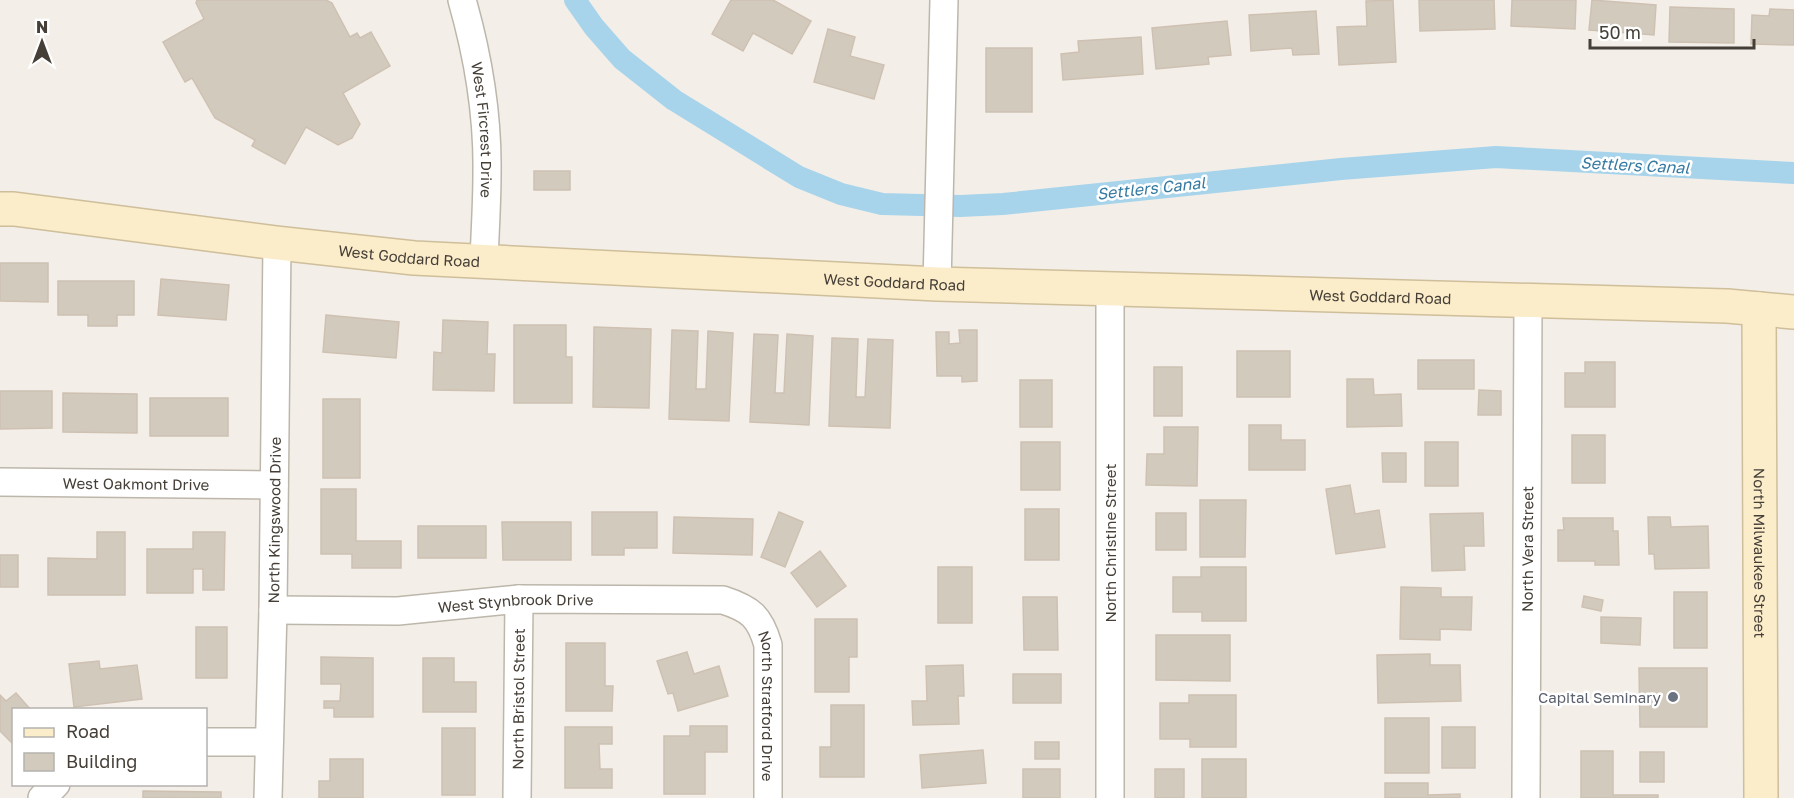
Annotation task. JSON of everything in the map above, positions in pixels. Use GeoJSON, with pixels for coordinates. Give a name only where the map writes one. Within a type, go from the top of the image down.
{"type":"FeatureCollection","features":[{"type":"Feature","properties":{"kind":"street","name":"West Fircrest Drive"},"geometry":{"type":"LineString","coordinates":[[462,0],[479,73],[485,118],[488,174],[484,261]]}},
{"type":"Feature","properties":{"kind":"street"},"geometry":{"type":"LineString","coordinates":[[937,284],[944,0]]}},
{"type":"Feature","properties":{"kind":"street","name":"West Goddard Road"},"geometry":{"type":"LineString","coordinates":[[0,209],[404,257],[937,284],[1727,306],[1794,312]]}},
{"type":"Feature","properties":{"kind":"street","name":"North Kingswood Drive"},"geometry":{"type":"LineString","coordinates":[[268,798],[273,610],[277,243]]}},
{"type":"Feature","properties":{"kind":"street","name":"North Christine Street"},"geometry":{"type":"LineString","coordinates":[[1110,288],[1110,798]]}},
{"type":"Feature","properties":{"kind":"street","name":"North Vera Street"},"geometry":{"type":"LineString","coordinates":[[1526,798],[1528,300]]}},
{"type":"Feature","properties":{"kind":"street","name":"North Milwaukee Street"},"geometry":{"type":"LineString","coordinates":[[1760,309],[1761,798]]}},
{"type":"Feature","properties":{"kind":"street","name":"West Oakmont Drive"},"geometry":{"type":"LineString","coordinates":[[0,482],[274,484]]}},
{"type":"Feature","properties":{"kind":"street","name":"West Stynbrook Drive"},"geometry":{"type":"LineString","coordinates":[[273,610],[398,611],[519,599],[723,600],[741,606],[755,616]]}},
{"type":"Feature","properties":{"kind":"street","name":"North Bristol Street"},"geometry":{"type":"LineString","coordinates":[[517,798],[519,599]]}},
{"type":"Feature","properties":{"kind":"street","name":"North Stratford Drive"},"geometry":{"type":"LineString","coordinates":[[755,616],[764,631],[768,645],[768,798]]}},
{"type":"Feature","properties":{"kind":"street"},"geometry":{"type":"LineString","coordinates":[[207,742],[269,742]]}},
{"type":"Feature","properties":{"kind":"street"},"geometry":{"type":"LineString","coordinates":[[42,798],[54,786]]}},
{"type":"Feature","properties":{"kind":"building"},"geometry":{"type":"Polygon","coordinates":[[[197,0],[326,0],[332,3],[350,37],[357,33],[360,38],[371,32],[390,66],[343,93],[360,124],[352,138],[338,145],[306,127],[285,164],[252,146],[255,140],[215,118],[192,78],[185,82],[163,42],[204,19],[196,3],[197,0]]]}},
{"type":"Feature","properties":{"kind":"building"},"geometry":{"type":"Polygon","coordinates":[[[731,0],[773,0],[811,21],[792,54],[753,33],[743,51],[712,34],[731,0]]]}},
{"type":"Feature","properties":{"kind":"building"},"geometry":{"type":"Polygon","coordinates":[[[1393,0],[1396,62],[1339,65],[1337,27],[1367,26],[1366,1],[1393,0]]]}},
{"type":"Feature","properties":{"kind":"building"},"geometry":{"type":"Polygon","coordinates":[[[1419,0],[1494,0],[1495,29],[1420,31],[1419,0]]]}},
{"type":"Feature","properties":{"kind":"building"},"geometry":{"type":"Polygon","coordinates":[[[1512,0],[1576,0],[1575,29],[1511,26],[1512,0]]]}},
{"type":"Feature","properties":{"kind":"building"},"geometry":{"type":"Polygon","coordinates":[[[1592,0],[1656,5],[1654,35],[1589,30],[1592,0]]]}},
{"type":"Feature","properties":{"kind":"building"},"geometry":{"type":"Polygon","coordinates":[[[1670,7],[1734,9],[1734,43],[1669,42],[1670,7]]]}},
{"type":"Feature","properties":{"kind":"building"},"geometry":{"type":"Polygon","coordinates":[[[1770,9],[1794,10],[1794,45],[1751,44],[1752,15],[1769,16],[1770,9]]]}},
{"type":"Feature","properties":{"kind":"building"},"geometry":{"type":"Polygon","coordinates":[[[1316,11],[1319,54],[1293,55],[1292,48],[1251,51],[1249,15],[1316,11]]]}},
{"type":"Feature","properties":{"kind":"building"},"geometry":{"type":"Polygon","coordinates":[[[1227,21],[1231,55],[1208,57],[1209,64],[1156,69],[1152,28],[1227,21]]]}},
{"type":"Feature","properties":{"kind":"building"},"geometry":{"type":"Polygon","coordinates":[[[828,29],[855,37],[850,56],[884,65],[874,99],[814,82],[828,29]]]}},
{"type":"Feature","properties":{"kind":"building"},"geometry":{"type":"Polygon","coordinates":[[[1141,37],[1143,74],[1063,80],[1061,54],[1079,52],[1078,41],[1141,37]]]}},
{"type":"Feature","properties":{"kind":"building"},"geometry":{"type":"Polygon","coordinates":[[[986,48],[1032,48],[1032,112],[986,112],[986,48]]]}},
{"type":"Feature","properties":{"kind":"building"},"geometry":{"type":"Polygon","coordinates":[[[534,171],[570,171],[570,190],[534,190],[534,171]]]}},
{"type":"Feature","properties":{"kind":"building"},"geometry":{"type":"Polygon","coordinates":[[[0,263],[48,263],[48,302],[0,301],[0,263]]]}},
{"type":"Feature","properties":{"kind":"building"},"geometry":{"type":"Polygon","coordinates":[[[161,279],[229,285],[226,320],[158,315],[161,279]]]}},
{"type":"Feature","properties":{"kind":"building"},"geometry":{"type":"Polygon","coordinates":[[[58,281],[134,281],[134,315],[117,315],[117,326],[88,326],[88,315],[58,315],[58,281]]]}},
{"type":"Feature","properties":{"kind":"building"},"geometry":{"type":"Polygon","coordinates":[[[326,315],[399,322],[396,358],[323,352],[326,315]]]}},
{"type":"Feature","properties":{"kind":"building"},"geometry":{"type":"Polygon","coordinates":[[[443,320],[488,322],[487,354],[495,354],[494,391],[433,390],[434,352],[442,353],[443,320]]]}},
{"type":"Feature","properties":{"kind":"building"},"geometry":{"type":"Polygon","coordinates":[[[514,325],[566,325],[566,357],[572,357],[572,403],[514,403],[514,325]]]}},
{"type":"Feature","properties":{"kind":"building"},"geometry":{"type":"Polygon","coordinates":[[[594,327],[651,329],[649,408],[593,407],[594,327]]]}},
{"type":"Feature","properties":{"kind":"building"},"geometry":{"type":"Polygon","coordinates":[[[672,330],[698,331],[696,389],[706,389],[708,331],[733,333],[729,421],[669,419],[672,330]]]}},
{"type":"Feature","properties":{"kind":"building"},"geometry":{"type":"Polygon","coordinates":[[[959,330],[977,330],[977,381],[962,382],[962,376],[937,376],[936,332],[949,332],[949,344],[960,343],[959,330]]]}},
{"type":"Feature","properties":{"kind":"building"},"geometry":{"type":"Polygon","coordinates":[[[754,334],[778,335],[775,393],[784,393],[787,334],[813,336],[809,425],[750,422],[754,334]]]}},
{"type":"Feature","properties":{"kind":"building"},"geometry":{"type":"Polygon","coordinates":[[[832,338],[858,339],[856,397],[865,397],[868,339],[893,340],[890,428],[829,426],[832,338]]]}},
{"type":"Feature","properties":{"kind":"building"},"geometry":{"type":"Polygon","coordinates":[[[1237,351],[1290,351],[1290,397],[1237,397],[1237,351]]]}},
{"type":"Feature","properties":{"kind":"building"},"geometry":{"type":"Polygon","coordinates":[[[1418,360],[1474,360],[1474,389],[1418,389],[1418,360]]]}},
{"type":"Feature","properties":{"kind":"building"},"geometry":{"type":"Polygon","coordinates":[[[1585,362],[1615,362],[1615,407],[1565,407],[1565,373],[1585,373],[1585,362]]]}},
{"type":"Feature","properties":{"kind":"building"},"geometry":{"type":"Polygon","coordinates":[[[1154,367],[1182,367],[1182,416],[1154,416],[1154,367]]]}},
{"type":"Feature","properties":{"kind":"building"},"geometry":{"type":"Polygon","coordinates":[[[1347,379],[1373,379],[1374,395],[1401,394],[1402,426],[1347,427],[1347,379]]]}},
{"type":"Feature","properties":{"kind":"building"},"geometry":{"type":"Polygon","coordinates":[[[1020,380],[1052,380],[1052,427],[1020,427],[1020,380]]]}},
{"type":"Feature","properties":{"kind":"building"},"geometry":{"type":"Polygon","coordinates":[[[1479,390],[1501,391],[1501,415],[1478,415],[1479,390]]]}},
{"type":"Feature","properties":{"kind":"building"},"geometry":{"type":"Polygon","coordinates":[[[0,391],[52,391],[52,428],[0,429],[0,391]]]}},
{"type":"Feature","properties":{"kind":"building"},"geometry":{"type":"Polygon","coordinates":[[[63,393],[137,394],[137,433],[63,432],[63,393]]]}},
{"type":"Feature","properties":{"kind":"building"},"geometry":{"type":"Polygon","coordinates":[[[150,398],[228,398],[228,436],[150,436],[150,398]]]}},
{"type":"Feature","properties":{"kind":"building"},"geometry":{"type":"Polygon","coordinates":[[[323,399],[360,399],[360,478],[323,478],[323,399]]]}},
{"type":"Feature","properties":{"kind":"building"},"geometry":{"type":"Polygon","coordinates":[[[1249,425],[1281,425],[1281,440],[1305,440],[1305,470],[1249,470],[1249,425]]]}},
{"type":"Feature","properties":{"kind":"building"},"geometry":{"type":"Polygon","coordinates":[[[1164,427],[1198,427],[1197,486],[1146,485],[1147,454],[1164,454],[1164,427]]]}},
{"type":"Feature","properties":{"kind":"building"},"geometry":{"type":"Polygon","coordinates":[[[1572,435],[1605,435],[1605,483],[1572,483],[1572,435]]]}},
{"type":"Feature","properties":{"kind":"building"},"geometry":{"type":"Polygon","coordinates":[[[1021,442],[1060,442],[1060,490],[1021,490],[1021,442]]]}},
{"type":"Feature","properties":{"kind":"building"},"geometry":{"type":"Polygon","coordinates":[[[1425,442],[1458,442],[1458,486],[1425,486],[1425,442]]]}},
{"type":"Feature","properties":{"kind":"building"},"geometry":{"type":"Polygon","coordinates":[[[1382,453],[1406,453],[1406,482],[1383,482],[1382,453]]]}},
{"type":"Feature","properties":{"kind":"building"},"geometry":{"type":"Polygon","coordinates":[[[1350,485],[1355,514],[1379,510],[1385,547],[1336,554],[1326,489],[1350,485]]]}},
{"type":"Feature","properties":{"kind":"building"},"geometry":{"type":"Polygon","coordinates":[[[321,489],[356,489],[356,541],[401,541],[401,568],[352,568],[352,554],[321,554],[321,489]]]}},
{"type":"Feature","properties":{"kind":"building"},"geometry":{"type":"Polygon","coordinates":[[[1200,500],[1246,500],[1245,557],[1200,557],[1200,500]]]}},
{"type":"Feature","properties":{"kind":"building"},"geometry":{"type":"Polygon","coordinates":[[[1025,509],[1059,509],[1059,560],[1025,560],[1025,509]]]}},
{"type":"Feature","properties":{"kind":"building"},"geometry":{"type":"Polygon","coordinates":[[[592,512],[657,512],[657,548],[624,548],[624,555],[592,555],[592,512]]]}},
{"type":"Feature","properties":{"kind":"building"},"geometry":{"type":"Polygon","coordinates":[[[779,512],[803,522],[785,567],[761,557],[779,512]]]}},
{"type":"Feature","properties":{"kind":"building"},"geometry":{"type":"Polygon","coordinates":[[[1156,513],[1186,513],[1186,550],[1156,550],[1156,513]]]}},
{"type":"Feature","properties":{"kind":"building"},"geometry":{"type":"Polygon","coordinates":[[[1483,513],[1484,546],[1464,546],[1465,570],[1432,571],[1430,514],[1483,513]]]}},
{"type":"Feature","properties":{"kind":"building"},"geometry":{"type":"Polygon","coordinates":[[[674,517],[753,519],[752,555],[673,553],[674,517]]]}},
{"type":"Feature","properties":{"kind":"building"},"geometry":{"type":"Polygon","coordinates":[[[1648,517],[1670,517],[1671,527],[1708,526],[1709,568],[1655,569],[1654,554],[1649,554],[1648,517]]]}},
{"type":"Feature","properties":{"kind":"building"},"geometry":{"type":"Polygon","coordinates":[[[1563,518],[1613,518],[1613,531],[1618,531],[1619,565],[1595,565],[1595,561],[1558,561],[1558,530],[1564,530],[1563,518]]]}},
{"type":"Feature","properties":{"kind":"building"},"geometry":{"type":"Polygon","coordinates":[[[502,522],[571,522],[571,560],[503,560],[502,522]]]}},
{"type":"Feature","properties":{"kind":"building"},"geometry":{"type":"Polygon","coordinates":[[[418,526],[486,526],[486,558],[418,558],[418,526]]]}},
{"type":"Feature","properties":{"kind":"building"},"geometry":{"type":"Polygon","coordinates":[[[97,532],[125,532],[125,595],[48,595],[48,558],[97,559],[97,532]]]}},
{"type":"Feature","properties":{"kind":"building"},"geometry":{"type":"Polygon","coordinates":[[[193,532],[225,532],[224,590],[203,590],[203,569],[193,569],[193,593],[147,593],[147,549],[193,549],[193,532]]]}},
{"type":"Feature","properties":{"kind":"building"},"geometry":{"type":"Polygon","coordinates":[[[820,551],[846,586],[817,607],[791,573],[820,551]]]}},
{"type":"Feature","properties":{"kind":"building"},"geometry":{"type":"Polygon","coordinates":[[[0,555],[18,555],[18,587],[0,587],[0,555]]]}},
{"type":"Feature","properties":{"kind":"building"},"geometry":{"type":"Polygon","coordinates":[[[938,567],[972,567],[972,623],[938,623],[938,567]]]}},
{"type":"Feature","properties":{"kind":"building"},"geometry":{"type":"Polygon","coordinates":[[[1201,567],[1246,567],[1246,621],[1202,621],[1202,612],[1173,612],[1173,577],[1201,577],[1201,567]]]}},
{"type":"Feature","properties":{"kind":"building"},"geometry":{"type":"Polygon","coordinates":[[[1401,587],[1441,588],[1441,597],[1472,597],[1471,630],[1440,629],[1440,640],[1400,639],[1401,587]]]}},
{"type":"Feature","properties":{"kind":"building"},"geometry":{"type":"Polygon","coordinates":[[[1674,592],[1707,592],[1707,648],[1674,648],[1674,592]]]}},
{"type":"Feature","properties":{"kind":"building"},"geometry":{"type":"Polygon","coordinates":[[[1584,596],[1603,600],[1601,611],[1582,607],[1584,596]]]}},
{"type":"Feature","properties":{"kind":"building"},"geometry":{"type":"Polygon","coordinates":[[[1023,597],[1057,597],[1058,650],[1024,650],[1023,597]]]}},
{"type":"Feature","properties":{"kind":"building"},"geometry":{"type":"Polygon","coordinates":[[[1601,617],[1641,618],[1640,645],[1601,643],[1601,617]]]}},
{"type":"Feature","properties":{"kind":"building"},"geometry":{"type":"Polygon","coordinates":[[[815,619],[857,619],[857,657],[849,657],[849,692],[815,692],[815,619]]]}},
{"type":"Feature","properties":{"kind":"building"},"geometry":{"type":"Polygon","coordinates":[[[196,627],[227,627],[227,678],[196,678],[196,627]]]}},
{"type":"Feature","properties":{"kind":"building"},"geometry":{"type":"Polygon","coordinates":[[[1156,635],[1230,635],[1230,681],[1156,680],[1156,635]]]}},
{"type":"Feature","properties":{"kind":"building"},"geometry":{"type":"Polygon","coordinates":[[[566,643],[605,643],[605,686],[613,686],[612,711],[566,711],[566,643]]]}},
{"type":"Feature","properties":{"kind":"building"},"geometry":{"type":"Polygon","coordinates":[[[687,652],[694,674],[719,666],[728,696],[678,711],[673,693],[668,694],[657,661],[687,652]]]}},
{"type":"Feature","properties":{"kind":"building"},"geometry":{"type":"Polygon","coordinates":[[[1430,654],[1430,665],[1460,665],[1461,701],[1378,703],[1377,655],[1430,654]]]}},
{"type":"Feature","properties":{"kind":"building"},"geometry":{"type":"Polygon","coordinates":[[[321,657],[373,658],[373,717],[334,717],[334,708],[324,708],[324,701],[340,701],[341,684],[321,684],[321,657]]]}},
{"type":"Feature","properties":{"kind":"building"},"geometry":{"type":"Polygon","coordinates":[[[423,658],[454,658],[454,682],[476,682],[476,712],[423,712],[423,658]]]}},
{"type":"Feature","properties":{"kind":"building"},"geometry":{"type":"Polygon","coordinates":[[[99,661],[100,669],[137,665],[142,699],[74,707],[69,664],[99,661]]]}},
{"type":"Feature","properties":{"kind":"building"},"geometry":{"type":"Polygon","coordinates":[[[963,665],[964,696],[958,696],[959,724],[913,725],[912,701],[927,701],[926,666],[963,665]]]}},
{"type":"Feature","properties":{"kind":"building","name":"Capital Seminary"},"geometry":{"type":"Polygon","coordinates":[[[1639,668],[1707,668],[1707,727],[1640,727],[1639,668]]]}},
{"type":"Feature","properties":{"kind":"building"},"geometry":{"type":"Polygon","coordinates":[[[1013,674],[1061,674],[1061,703],[1013,703],[1013,674]]]}},
{"type":"Feature","properties":{"kind":"building"},"geometry":{"type":"Polygon","coordinates":[[[16,693],[29,708],[12,708],[12,743],[0,731],[0,695],[6,701],[16,693]]]}},
{"type":"Feature","properties":{"kind":"building"},"geometry":{"type":"Polygon","coordinates":[[[1189,695],[1236,695],[1236,747],[1190,747],[1190,739],[1160,739],[1160,703],[1189,703],[1189,695]]]}},
{"type":"Feature","properties":{"kind":"building"},"geometry":{"type":"Polygon","coordinates":[[[831,705],[864,705],[864,777],[820,777],[820,747],[831,747],[831,705]]]}},
{"type":"Feature","properties":{"kind":"building"},"geometry":{"type":"Polygon","coordinates":[[[1385,718],[1429,718],[1429,773],[1385,773],[1385,718]]]}},
{"type":"Feature","properties":{"kind":"building"},"geometry":{"type":"Polygon","coordinates":[[[690,726],[727,726],[727,752],[705,752],[705,794],[664,794],[664,736],[690,736],[690,726]]]}},
{"type":"Feature","properties":{"kind":"building"},"geometry":{"type":"Polygon","coordinates":[[[565,727],[612,727],[612,744],[599,744],[600,769],[612,769],[612,788],[565,788],[565,727]]]}},
{"type":"Feature","properties":{"kind":"building"},"geometry":{"type":"Polygon","coordinates":[[[1442,727],[1475,727],[1475,768],[1442,768],[1442,727]]]}},
{"type":"Feature","properties":{"kind":"building"},"geometry":{"type":"Polygon","coordinates":[[[442,728],[475,728],[475,795],[442,795],[442,728]]]}},
{"type":"Feature","properties":{"kind":"building"},"geometry":{"type":"Polygon","coordinates":[[[1035,742],[1059,742],[1059,759],[1035,759],[1035,742]]]}},
{"type":"Feature","properties":{"kind":"building"},"geometry":{"type":"Polygon","coordinates":[[[983,750],[986,783],[922,788],[920,755],[983,750]]]}},
{"type":"Feature","properties":{"kind":"building"},"geometry":{"type":"Polygon","coordinates":[[[1581,751],[1613,751],[1613,795],[1658,795],[1658,798],[1581,798],[1581,751]]]}},
{"type":"Feature","properties":{"kind":"building"},"geometry":{"type":"Polygon","coordinates":[[[1640,752],[1664,752],[1664,782],[1640,782],[1640,752]]]}},
{"type":"Feature","properties":{"kind":"building"},"geometry":{"type":"Polygon","coordinates":[[[330,759],[363,759],[363,798],[319,798],[319,781],[330,781],[330,759]]]}},
{"type":"Feature","properties":{"kind":"building"},"geometry":{"type":"Polygon","coordinates":[[[1202,759],[1246,759],[1246,798],[1202,798],[1202,759]]]}},
{"type":"Feature","properties":{"kind":"building"},"geometry":{"type":"Polygon","coordinates":[[[1023,769],[1060,769],[1060,798],[1023,798],[1023,769]]]}},
{"type":"Feature","properties":{"kind":"building"},"geometry":{"type":"Polygon","coordinates":[[[1155,769],[1184,769],[1184,798],[1155,798],[1155,769]]]}},
{"type":"Feature","properties":{"kind":"building"},"geometry":{"type":"Polygon","coordinates":[[[1385,783],[1428,783],[1428,795],[1460,794],[1460,798],[1385,798],[1385,783]]]}},
{"type":"Feature","properties":{"kind":"building"},"geometry":{"type":"Polygon","coordinates":[[[143,791],[221,792],[221,798],[143,798],[143,791]]]}},
{"type":"Feature","properties":{"kind":"waterway","name":"Settlers Canal"},"geometry":{"type":"LineString","coordinates":[[575,0],[594,27],[622,59],[674,100],[799,177],[841,194],[882,204],[960,206],[1003,204],[1341,169],[1496,157],[1794,173]]}},
{"type":"Feature","properties":{"kind":"place","name":"Capital Seminary"},"geometry":{"type":"Point","coordinates":[1673,697]}}]}
